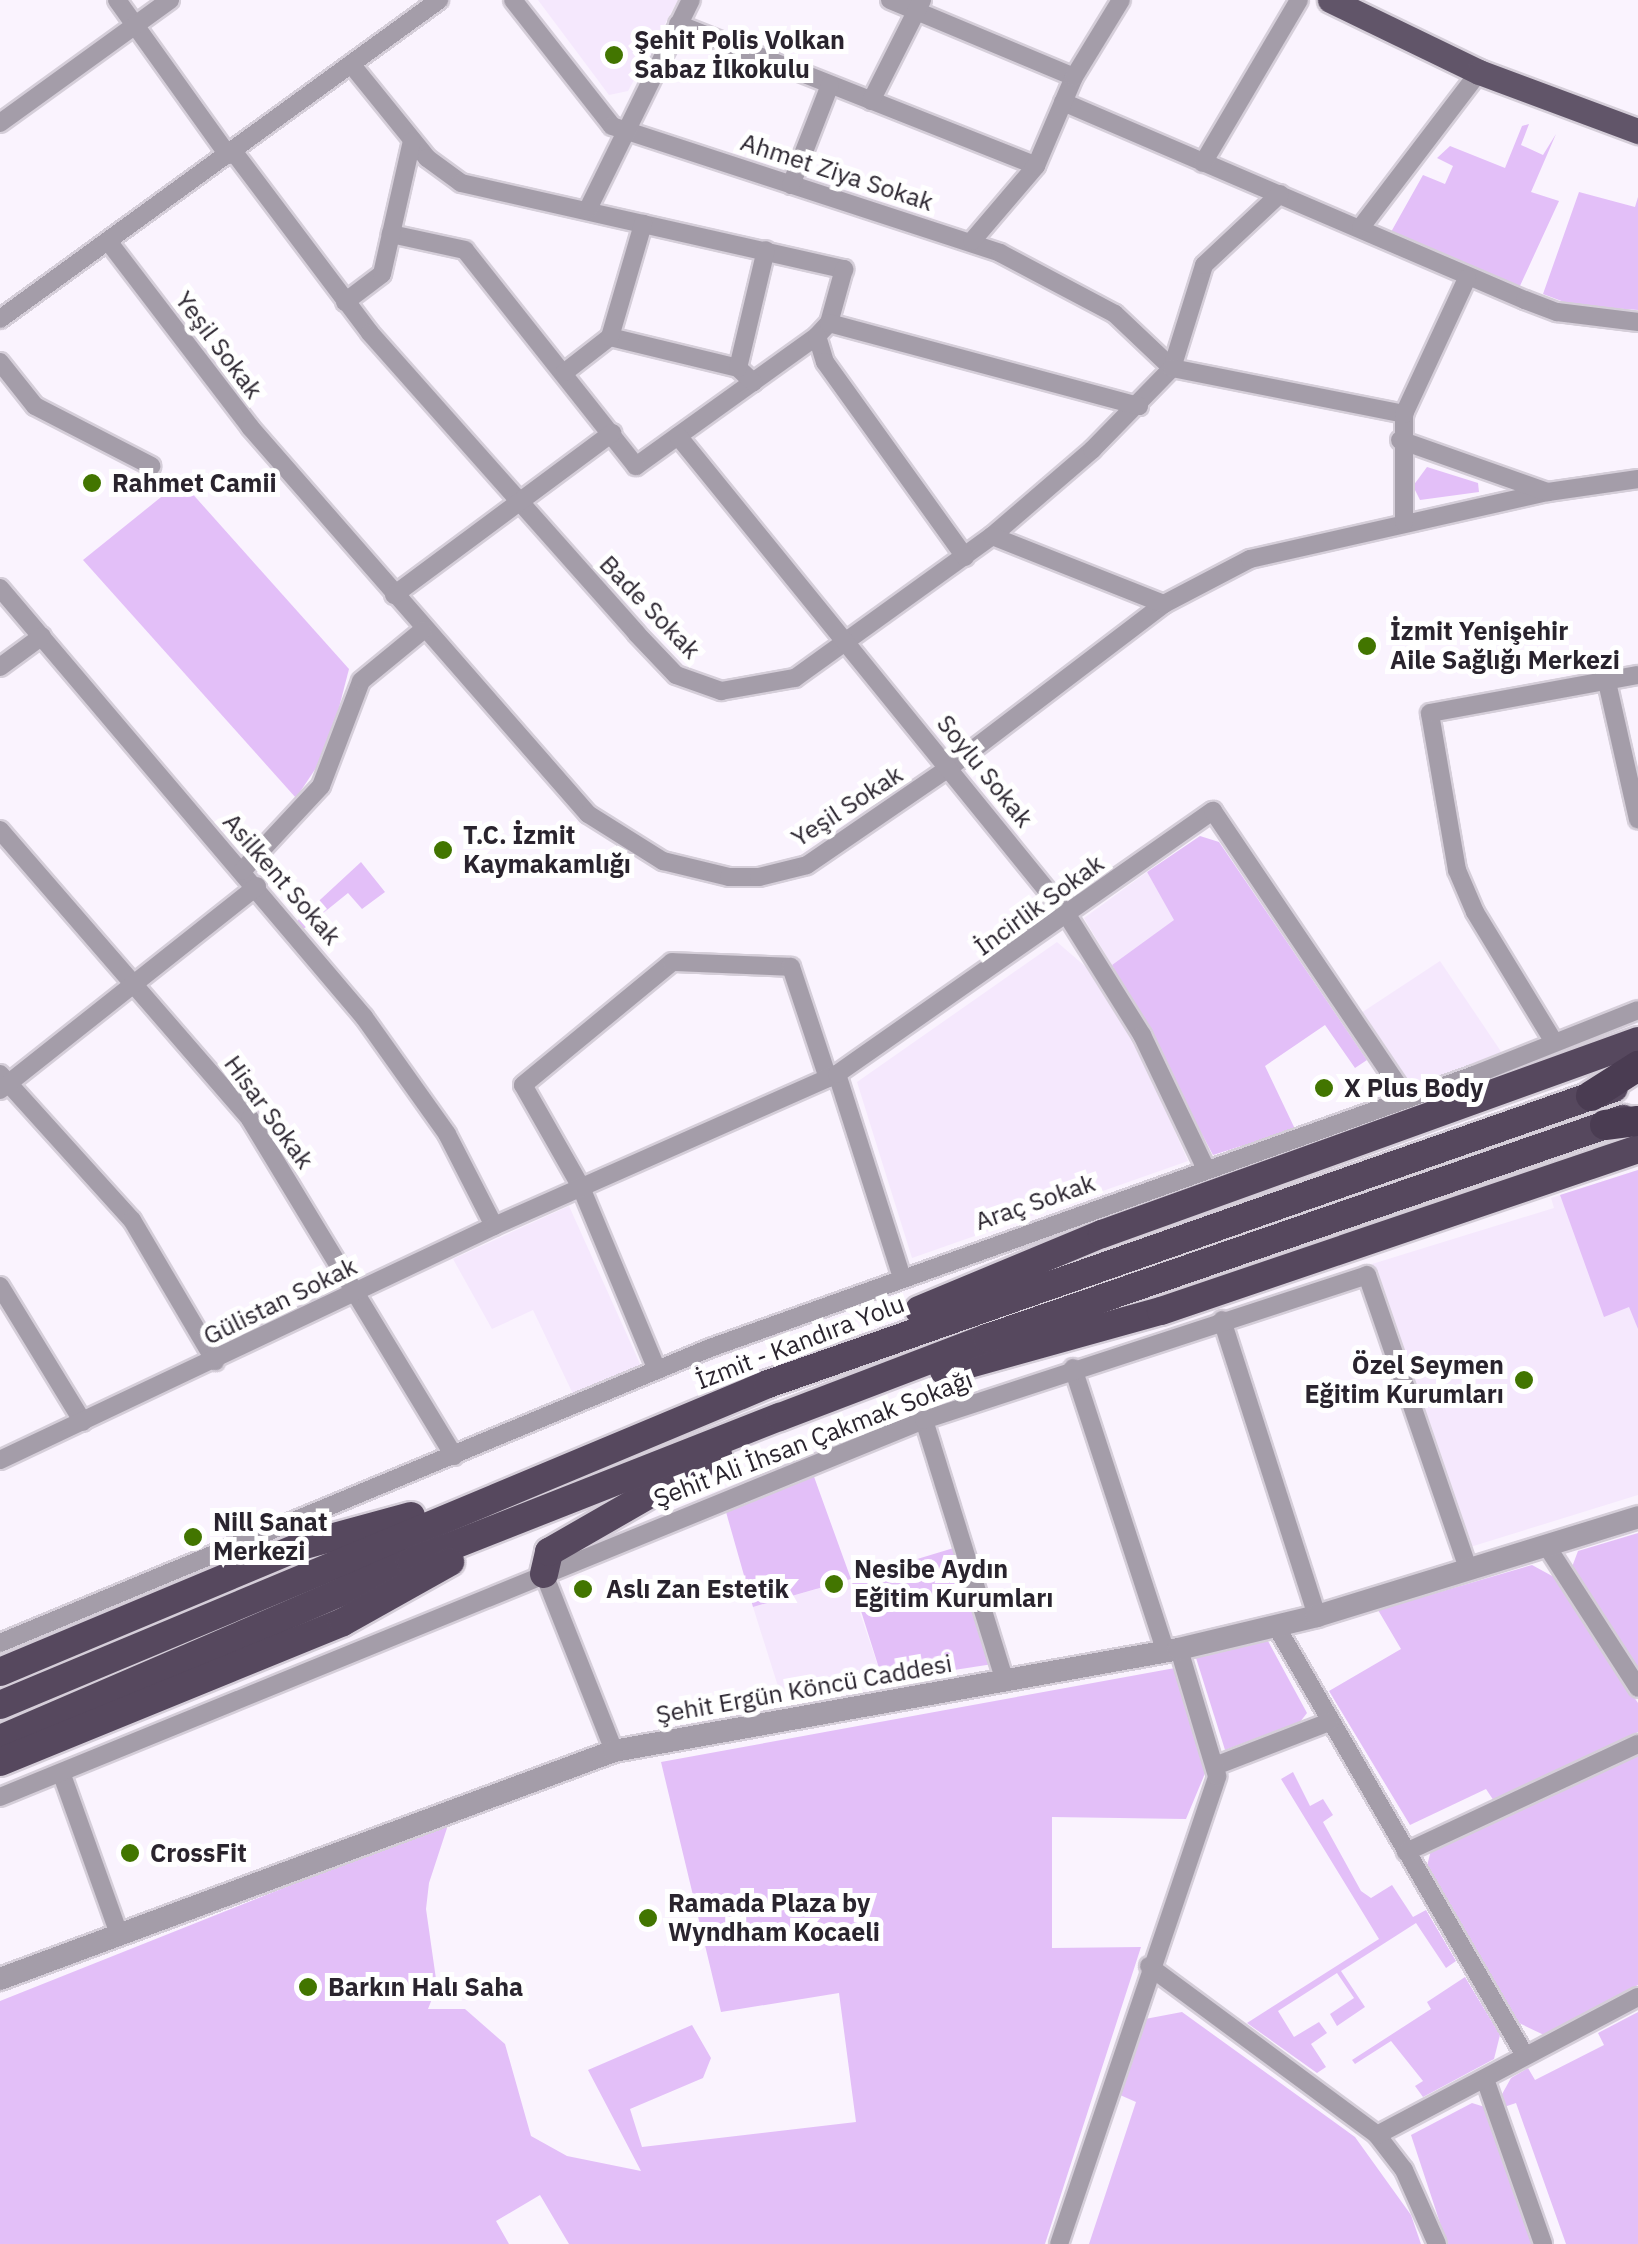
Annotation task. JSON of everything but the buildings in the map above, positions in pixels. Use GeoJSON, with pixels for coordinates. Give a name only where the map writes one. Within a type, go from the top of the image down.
{"type":"FeatureCollection","features":[{"type":"Feature","properties":{"kind":"highway"},"geometry":{"type":"LineString","coordinates":[[768,1384],[876,1330],[1084,1241],[1638,1041]]}},
{"type":"Feature","properties":{"kind":"highway"},"geometry":{"type":"LineString","coordinates":[[1592,1096],[1638,1066]]}},
{"type":"Feature","properties":{"kind":"highway","name":"İzmit - Kandıra Yolu"},"geometry":{"type":"LineString","coordinates":[[0,1706],[768,1384],[1638,1080]]}},
{"type":"Feature","properties":{"kind":"highway"},"geometry":{"type":"LineString","coordinates":[[0,1739],[534,1513],[780,1417],[1605,1125],[1638,1118]]}},
{"type":"Feature","properties":{"kind":"highway"},"geometry":{"type":"LineString","coordinates":[[544,1574],[549,1552],[780,1417],[1161,1311],[1638,1149]]}},
{"type":"Feature","properties":{"kind":"highway"},"geometry":{"type":"LineString","coordinates":[[0,1672],[300,1546],[523,1485]]}},
{"type":"Feature","properties":{"kind":"highway"},"geometry":{"type":"LineString","coordinates":[[0,1762],[343,1622],[534,1513]]}},
{"type":"Feature","properties":{"kind":"main road"},"geometry":{"type":"LineString","coordinates":[[1330,0],[1479,72],[1638,130]]}},
{"type":"Feature","properties":{"kind":"street","name":"Bade Sokak"},"geometry":{"type":"LineString","coordinates":[[117,0],[345,302],[676,675],[696,687],[774,686],[845,644],[992,536],[1138,406],[1172,368]]}},
{"type":"Feature","properties":{"kind":"street"},"geometry":{"type":"LineString","coordinates":[[0,123],[170,0]]}},
{"type":"Feature","properties":{"kind":"street"},"geometry":{"type":"LineString","coordinates":[[0,319],[439,0]]}},
{"type":"Feature","properties":{"kind":"street","name":"Ahmet Ziya Sokak"},"geometry":{"type":"LineString","coordinates":[[513,0],[598,114],[622,129],[972,241],[1114,314],[1172,368]]}},
{"type":"Feature","properties":{"kind":"street"},"geometry":{"type":"LineString","coordinates":[[588,209],[622,129],[691,0]]}},
{"type":"Feature","properties":{"kind":"street"},"geometry":{"type":"LineString","coordinates":[[890,0],[919,6],[1074,77]]}},
{"type":"Feature","properties":{"kind":"street"},"geometry":{"type":"LineString","coordinates":[[972,241],[1036,166],[1074,77],[1121,0]]}},
{"type":"Feature","properties":{"kind":"street"},"geometry":{"type":"LineString","coordinates":[[1203,163],[1298,0]]}},
{"type":"Feature","properties":{"kind":"street"},"geometry":{"type":"LineString","coordinates":[[872,101],[919,6]]}},
{"type":"Feature","properties":{"kind":"street"},"geometry":{"type":"LineString","coordinates":[[678,24],[1036,166]]}},
{"type":"Feature","properties":{"kind":"street"},"geometry":{"type":"LineString","coordinates":[[351,64],[412,141],[461,183],[844,269],[823,329],[825,362],[965,556]]}},
{"type":"Feature","properties":{"kind":"street"},"geometry":{"type":"LineString","coordinates":[[1361,227],[1479,72]]}},
{"type":"Feature","properties":{"kind":"street"},"geometry":{"type":"LineString","coordinates":[[791,184],[830,84]]}},
{"type":"Feature","properties":{"kind":"street"},"geometry":{"type":"LineString","coordinates":[[1063,102],[1361,227],[1466,278],[1557,312],[1638,322]]}},
{"type":"Feature","properties":{"kind":"street"},"geometry":{"type":"LineString","coordinates":[[345,302],[382,274],[412,141]]}},
{"type":"Feature","properties":{"kind":"street"},"geometry":{"type":"LineString","coordinates":[[1280,194],[1204,265],[1172,368],[1404,414]]}},
{"type":"Feature","properties":{"kind":"street"},"geometry":{"type":"LineString","coordinates":[[565,372],[610,337],[643,224]]}},
{"type":"Feature","properties":{"kind":"street"},"geometry":{"type":"LineString","coordinates":[[391,234],[466,250],[636,466],[823,329]]}},
{"type":"Feature","properties":{"kind":"street","name":"Yeşil Sokak"},"geometry":{"type":"LineString","coordinates":[[108,241],[250,427],[423,630],[588,814],[632,847],[696,870],[759,877],[807,865],[950,766],[1164,604],[1250,559],[1548,492],[1638,479]]}},
{"type":"Feature","properties":{"kind":"street"},"geometry":{"type":"LineString","coordinates":[[738,368],[766,250]]}},
{"type":"Feature","properties":{"kind":"street"},"geometry":{"type":"LineString","coordinates":[[1404,522],[1400,440],[1404,414],[1466,278]]}},
{"type":"Feature","properties":{"kind":"street"},"geometry":{"type":"LineString","coordinates":[[823,329],[1138,406]]}},
{"type":"Feature","properties":{"kind":"street"},"geometry":{"type":"LineString","coordinates":[[610,337],[738,368],[753,382]]}},
{"type":"Feature","properties":{"kind":"street"},"geometry":{"type":"LineString","coordinates":[[0,362],[34,406],[152,466]]}},
{"type":"Feature","properties":{"kind":"street"},"geometry":{"type":"LineString","coordinates":[[394,595],[612,432]]}},
{"type":"Feature","properties":{"kind":"street","name":"Soylu Sokak"},"geometry":{"type":"LineString","coordinates":[[678,436],[845,644],[950,766],[1067,915],[1142,1035],[1206,1169]]}},
{"type":"Feature","properties":{"kind":"street"},"geometry":{"type":"LineString","coordinates":[[1400,440],[1548,492]]}},
{"type":"Feature","properties":{"kind":"street"},"geometry":{"type":"LineString","coordinates":[[992,536],[1164,604]]}},
{"type":"Feature","properties":{"kind":"street","name":"Asilkent Sokak"},"geometry":{"type":"LineString","coordinates":[[0,588],[257,886],[399,1063],[465,1164],[494,1226]]}},
{"type":"Feature","properties":{"kind":"street"},"geometry":{"type":"LineString","coordinates":[[242,871],[320,786],[361,681],[423,630]]}},
{"type":"Feature","properties":{"kind":"street"},"geometry":{"type":"LineString","coordinates":[[0,667],[42,636]]}},
{"type":"Feature","properties":{"kind":"street"},"geometry":{"type":"LineString","coordinates":[[1554,1042],[1475,912],[1457,870],[1430,712],[1638,675]]}},
{"type":"Feature","properties":{"kind":"street"},"geometry":{"type":"LineString","coordinates":[[1607,682],[1638,820]]}},
{"type":"Feature","properties":{"kind":"street","name":"İncirlik Sokak"},"geometry":{"type":"LineString","coordinates":[[581,1186],[832,1076],[1213,811],[1407,1099]]}},
{"type":"Feature","properties":{"kind":"street","name":"Hisar Sokak"},"geometry":{"type":"LineString","coordinates":[[0,830],[250,1118],[454,1456]]}},
{"type":"Feature","properties":{"kind":"street"},"geometry":{"type":"LineString","coordinates":[[215,1360],[132,1220],[3,1083],[137,986],[257,886]]}},
{"type":"Feature","properties":{"kind":"street"},"geometry":{"type":"LineString","coordinates":[[657,1370],[581,1186],[523,1084],[672,962],[790,967],[901,1274]]}},
{"type":"Feature","properties":{"kind":"street","name":"Araç Sokak"},"geometry":{"type":"LineString","coordinates":[[0,1643],[657,1370],[901,1274],[1474,1075],[1638,1010]]}},
{"type":"Feature","properties":{"kind":"street"},"geometry":{"type":"LineString","coordinates":[[1474,1075],[1604,1056]]}},
{"type":"Feature","properties":{"kind":"street","name":"Gülistan Sokak"},"geometry":{"type":"LineString","coordinates":[[0,1460],[581,1186]]}},
{"type":"Feature","properties":{"kind":"street","name":"Şehit Ali İhsan Çakmak Sokağı"},"geometry":{"type":"LineString","coordinates":[[0,1797],[62,1775],[924,1420],[1073,1368],[1367,1275],[1468,1569]]}},
{"type":"Feature","properties":{"kind":"street"},"geometry":{"type":"LineString","coordinates":[[0,1286],[84,1422]]}},
{"type":"Feature","properties":{"kind":"street"},"geometry":{"type":"LineString","coordinates":[[1222,1320],[1317,1616]]}},
{"type":"Feature","properties":{"kind":"street"},"geometry":{"type":"LineString","coordinates":[[1059,2244],[1215,1766],[1073,1368]]}},
{"type":"Feature","properties":{"kind":"street"},"geometry":{"type":"LineString","coordinates":[[924,1420],[1006,1681]]}},
{"type":"Feature","properties":{"kind":"street","name":"Şehit Ergün Köncü Caddesi"},"geometry":{"type":"LineString","coordinates":[[0,1980],[614,1751],[1173,1651],[1317,1616],[1638,1517]]}},
{"type":"Feature","properties":{"kind":"street"},"geometry":{"type":"LineString","coordinates":[[1546,1545],[1638,1688]]}},
{"type":"Feature","properties":{"kind":"street"},"geometry":{"type":"LineString","coordinates":[[110,1626],[188,1565]]}},
{"type":"Feature","properties":{"kind":"street"},"geometry":{"type":"LineString","coordinates":[[544,1574],[614,1751]]}},
{"type":"Feature","properties":{"kind":"street"},"geometry":{"type":"LineString","coordinates":[[1276,1626],[1525,2056]]}},
{"type":"Feature","properties":{"kind":"street"},"geometry":{"type":"LineString","coordinates":[[1215,1766],[1329,1722]]}},
{"type":"Feature","properties":{"kind":"street"},"geometry":{"type":"LineString","coordinates":[[1406,1852],[1638,1744]]}},
{"type":"Feature","properties":{"kind":"street"},"geometry":{"type":"LineString","coordinates":[[62,1775],[119,1934]]}},
{"type":"Feature","properties":{"kind":"street"},"geometry":{"type":"LineString","coordinates":[[1149,1966],[1377,2135],[1404,2170],[1437,2244]]}},
{"type":"Feature","properties":{"kind":"street"},"geometry":{"type":"LineString","coordinates":[[1377,2135],[1638,1997]]}},
{"type":"Feature","properties":{"kind":"street"},"geometry":{"type":"LineString","coordinates":[[1485,2079],[1543,2244]]}},
{"type":"Feature","properties":{"kind":"shaded area","name":"Şehit Polis Volkan Sabaz İlkokulu"},"geometry":{"type":"Polygon","coordinates":[[[538,0],[678,0],[628,91],[609,95],[538,0]]]}},
{"type":"Feature","properties":{"kind":"shaded area"},"geometry":{"type":"Polygon","coordinates":[[[1529,124],[1521,145],[1543,155],[1556,134],[1531,192],[1559,201],[1519,288],[1391,232],[1423,175],[1445,184],[1453,166],[1437,158],[1450,146],[1505,168],[1522,126],[1529,124]]]}},
{"type":"Feature","properties":{"kind":"shaded area"},"geometry":{"type":"Polygon","coordinates":[[[1579,192],[1635,207],[1638,197],[1638,310],[1572,305],[1543,294],[1579,192]]]}},
{"type":"Feature","properties":{"kind":"shaded area"},"geometry":{"type":"Polygon","coordinates":[[[1427,467],[1478,483],[1479,492],[1420,500],[1413,486],[1427,467]]]}},
{"type":"Feature","properties":{"kind":"shaded area"},"geometry":{"type":"Polygon","coordinates":[[[181,481],[349,669],[328,750],[296,798],[83,560],[181,481]]]}},
{"type":"Feature","properties":{"kind":"shaded area"},"geometry":{"type":"Polygon","coordinates":[[[1200,836],[1219,842],[1367,1060],[1355,1068],[1325,1025],[1265,1066],[1295,1129],[1213,1155],[1112,965],[1174,920],[1147,872],[1200,836]]]}},
{"type":"Feature","properties":{"kind":"shaded area"},"geometry":{"type":"Polygon","coordinates":[[[361,862],[385,892],[362,909],[348,893],[301,931],[295,923],[361,862]]]}},
{"type":"Feature","properties":{"kind":"shaded area"},"geometry":{"type":"Polygon","coordinates":[[[1147,872],[1175,920],[1112,965],[1084,918],[1147,872]]]}},
{"type":"Feature","properties":{"kind":"shaded area"},"geometry":{"type":"Polygon","coordinates":[[[1057,942],[1086,967],[1139,1051],[1188,1161],[912,1258],[857,1082],[1057,942]]]}},
{"type":"Feature","properties":{"kind":"shaded area"},"geometry":{"type":"Polygon","coordinates":[[[1440,961],[1502,1053],[1410,1087],[1361,1013],[1440,961]]]}},
{"type":"Feature","properties":{"kind":"shaded area","name":"Özel Seymen Eğitim Kurumları"},"geometry":{"type":"Polygon","coordinates":[[[1638,1170],[1638,1495],[1467,1548],[1372,1264],[1554,1208],[1551,1198],[1638,1170]]]}},
{"type":"Feature","properties":{"kind":"shaded area"},"geometry":{"type":"Polygon","coordinates":[[[1638,1170],[1638,1329],[1629,1307],[1604,1317],[1560,1195],[1638,1170]]]}},
{"type":"Feature","properties":{"kind":"shaded area"},"geometry":{"type":"Polygon","coordinates":[[[569,1206],[641,1366],[573,1394],[533,1310],[492,1329],[453,1259],[569,1206]]]}},
{"type":"Feature","properties":{"kind":"shaded area","name":"Nesibe Aydın Eğitim Kurumları"},"geometry":{"type":"Polygon","coordinates":[[[813,1474],[883,1681],[782,1699],[753,1607],[817,1589],[813,1474]]]}},
{"type":"Feature","properties":{"kind":"shaded area"},"geometry":{"type":"Polygon","coordinates":[[[813,1474],[851,1579],[753,1607],[726,1512],[813,1474]]]}},
{"type":"Feature","properties":{"kind":"shaded area"},"geometry":{"type":"Polygon","coordinates":[[[1638,1533],[1638,1671],[1572,1567],[1578,1551],[1638,1533]]]}},
{"type":"Feature","properties":{"kind":"shaded area"},"geometry":{"type":"Polygon","coordinates":[[[957,1547],[993,1664],[883,1681],[851,1579],[957,1547]]]}},
{"type":"Feature","properties":{"kind":"shaded area"},"geometry":{"type":"Polygon","coordinates":[[[1532,1565],[1554,1577],[1638,1703],[1638,1732],[1494,1801],[1486,1789],[1410,1825],[1329,1691],[1401,1649],[1378,1610],[1532,1565]]]}},
{"type":"Feature","properties":{"kind":"shaded area"},"geometry":{"type":"Polygon","coordinates":[[[1268,1641],[1307,1713],[1300,1722],[1225,1750],[1196,1658],[1268,1641]]]}},
{"type":"Feature","properties":{"kind":"shaded area"},"geometry":{"type":"Polygon","coordinates":[[[1175,1668],[1206,1771],[1186,1819],[1052,1817],[1052,1948],[1141,1947],[1045,2244],[569,2244],[540,2195],[496,2221],[509,2244],[0,2244],[0,2001],[449,1822],[429,1883],[426,1909],[437,1986],[428,2009],[465,2009],[505,2044],[531,2136],[567,2156],[641,2171],[588,2070],[692,2025],[711,2058],[703,2078],[630,2109],[642,2147],[856,2122],[839,1993],[721,2012],[661,1762],[1175,1668]]]}},
{"type":"Feature","properties":{"kind":"shaded area"},"geometry":{"type":"Polygon","coordinates":[[[1638,1754],[1638,1985],[1544,2035],[1519,2023],[1427,1866],[1431,1850],[1638,1754]]]}},
{"type":"Feature","properties":{"kind":"shaded area"},"geometry":{"type":"Polygon","coordinates":[[[1293,1772],[1310,1806],[1323,1799],[1333,1815],[1323,1822],[1361,1891],[1371,1898],[1392,1885],[1413,1917],[1426,1910],[1456,1961],[1446,1968],[1416,1923],[1341,1971],[1365,2007],[1337,2026],[1330,2014],[1354,1998],[1337,1973],[1278,2011],[1294,2037],[1319,2022],[1327,2033],[1311,2044],[1326,2067],[1317,2073],[1247,2023],[1379,1939],[1281,1779],[1293,1772]]]}},
{"type":"Feature","properties":{"kind":"shaded area"},"geometry":{"type":"Polygon","coordinates":[[[1465,1977],[1500,2035],[1494,2059],[1423,2097],[1415,2086],[1423,2081],[1391,2041],[1355,2064],[1352,2060],[1431,2009],[1427,2002],[1465,1977]]]}},
{"type":"Feature","properties":{"kind":"shaded area"},"geometry":{"type":"Polygon","coordinates":[[[1182,2012],[1355,2137],[1411,2215],[1421,2244],[1089,2244],[1136,2102],[1120,2095],[1145,2019],[1182,2012]]]}},
{"type":"Feature","properties":{"kind":"shaded area"},"geometry":{"type":"Polygon","coordinates":[[[1638,2012],[1638,2244],[1566,2244],[1516,2103],[1504,2107],[1501,2096],[1511,2078],[1528,2068],[1535,2080],[1604,2045],[1598,2033],[1638,2012]]]}},
{"type":"Feature","properties":{"kind":"shaded area"},"geometry":{"type":"Polygon","coordinates":[[[1472,2103],[1488,2108],[1534,2244],[1447,2244],[1411,2135],[1472,2103]]]}},
{"type":"Feature","properties":{"kind":"place","name":"Şehit Polis Volkan Sabaz İlkokulu"},"geometry":{"type":"Point","coordinates":[614,55]}},
{"type":"Feature","properties":{"kind":"place","name":"Rahmet Camii"},"geometry":{"type":"Point","coordinates":[92,483]}},
{"type":"Feature","properties":{"kind":"place","name":"İzmit Yenişehir Aile Sağlığı Merkezi"},"geometry":{"type":"Point","coordinates":[1367,646]}},
{"type":"Feature","properties":{"kind":"place","name":"T.C. İzmit Kaymakamlığı"},"geometry":{"type":"Point","coordinates":[443,850]}},
{"type":"Feature","properties":{"kind":"place","name":"X Plus Body"},"geometry":{"type":"Point","coordinates":[1324,1088]}},
{"type":"Feature","properties":{"kind":"place","name":"Özel Seymen Eğitim Kurumları"},"geometry":{"type":"Point","coordinates":[1524,1380]}},
{"type":"Feature","properties":{"kind":"place","name":"Nill Sanat Merkezi"},"geometry":{"type":"Point","coordinates":[193,1537]}},
{"type":"Feature","properties":{"kind":"place","name":"Nesibe Aydın Eğitim Kurumları"},"geometry":{"type":"Point","coordinates":[834,1584]}},
{"type":"Feature","properties":{"kind":"place","name":"Aslı Zan Estetik"},"geometry":{"type":"Point","coordinates":[583,1589]}},
{"type":"Feature","properties":{"kind":"place","name":"CrossFit"},"geometry":{"type":"Point","coordinates":[130,1853]}},
{"type":"Feature","properties":{"kind":"place","name":"Ramada Plaza by Wyndham Kocaeli"},"geometry":{"type":"Point","coordinates":[648,1918]}},
{"type":"Feature","properties":{"kind":"place","name":"Barkın Halı Saha"},"geometry":{"type":"Point","coordinates":[308,1987]}}]}
